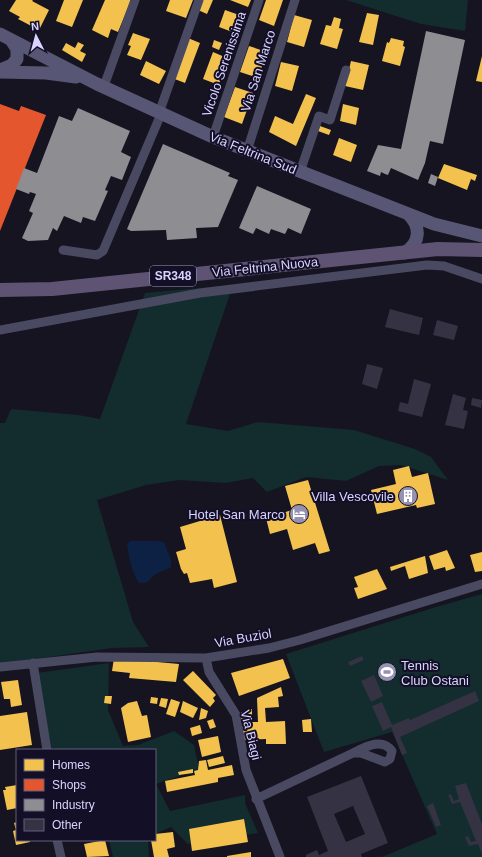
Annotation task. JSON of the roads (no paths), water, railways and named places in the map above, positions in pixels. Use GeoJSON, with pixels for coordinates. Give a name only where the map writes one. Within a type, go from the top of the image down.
{"type":"FeatureCollection","features":[{"type":"Feature","properties":{"kind":"main road","name":"Via Feltrina Sud"},"geometry":{"type":"LineString","coordinates":[[6,37],[100,85],[213,137],[444,227],[482,236]]}},
{"type":"Feature","properties":{"kind":"main road"},"geometry":{"type":"LineString","coordinates":[[0,71],[12,65],[17,59],[17,49],[6,37]]}},
{"type":"Feature","properties":{"kind":"main road","name":"Via Feltrina Sud"},"geometry":{"type":"LineString","coordinates":[[0,71],[56,73],[100,85]]}},
{"type":"Feature","properties":{"kind":"main road"},"geometry":{"type":"LineString","coordinates":[[404,252],[412,245],[418,230],[416,223],[406,213]]}},
{"type":"Feature","properties":{"kind":"main road","name":"Via Feltrina Nuova"},"geometry":{"type":"LineString","coordinates":[[0,290],[52,289],[404,252],[442,249],[479,251]]}},
{"type":"Feature","properties":{"kind":"main road"},"geometry":{"type":"LineString","coordinates":[[0,299],[52,289]]}},
{"type":"Feature","properties":{"kind":"street"},"geometry":{"type":"LineString","coordinates":[[100,85],[135,0]]}},
{"type":"Feature","properties":{"kind":"street"},"geometry":{"type":"LineString","coordinates":[[63,250],[97,255],[103,251],[160,113],[199,0]]}},
{"type":"Feature","properties":{"kind":"street","name":"Vicolo Serenissima"},"geometry":{"type":"LineString","coordinates":[[213,137],[259,0]]}},
{"type":"Feature","properties":{"kind":"street","name":"Via San Marco"},"geometry":{"type":"LineString","coordinates":[[247,151],[295,0]]}},
{"type":"Feature","properties":{"kind":"street"},"geometry":{"type":"LineString","coordinates":[[300,172],[320,116],[330,120],[346,70]]}},
{"type":"Feature","properties":{"kind":"street"},"geometry":{"type":"LineString","coordinates":[[0,330],[200,293],[426,265],[444,266],[482,279]]}},
{"type":"Feature","properties":{"kind":"street","name":"Via Buziol"},"geometry":{"type":"LineString","coordinates":[[0,666],[97,657],[206,658],[269,648],[300,640],[482,584]]}},
{"type":"Feature","properties":{"kind":"street","name":"Via Biagi"},"geometry":{"type":"LineString","coordinates":[[206,658],[208,672],[236,715],[243,757],[256,799],[280,857]]}},
{"type":"Feature","properties":{"kind":"street"},"geometry":{"type":"LineString","coordinates":[[33,663],[48,749]]}},
{"type":"Feature","properties":{"kind":"street"},"geometry":{"type":"LineString","coordinates":[[256,799],[353,753]]}},
{"type":"Feature","properties":{"kind":"street"},"geometry":{"type":"LineString","coordinates":[[57,841],[61,857]]}},
{"type":"Feature","properties":{"kind":"water"},"geometry":{"type":"Polygon","coordinates":[[[130,541],[164,542],[171,560],[171,567],[154,575],[146,583],[139,583],[133,570],[129,555],[127,545],[130,541]]]}},
{"type":"Feature","properties":{"kind":"place","name":"Villa Vescovile"},"geometry":{"type":"Point","coordinates":[408,496]}},
{"type":"Feature","properties":{"kind":"place","name":"Hotel San Marco"},"geometry":{"type":"Point","coordinates":[299,514]}},
{"type":"Feature","properties":{"kind":"place","name":"Tennis Club Ostani"},"geometry":{"type":"Point","coordinates":[387,672]}}]}
